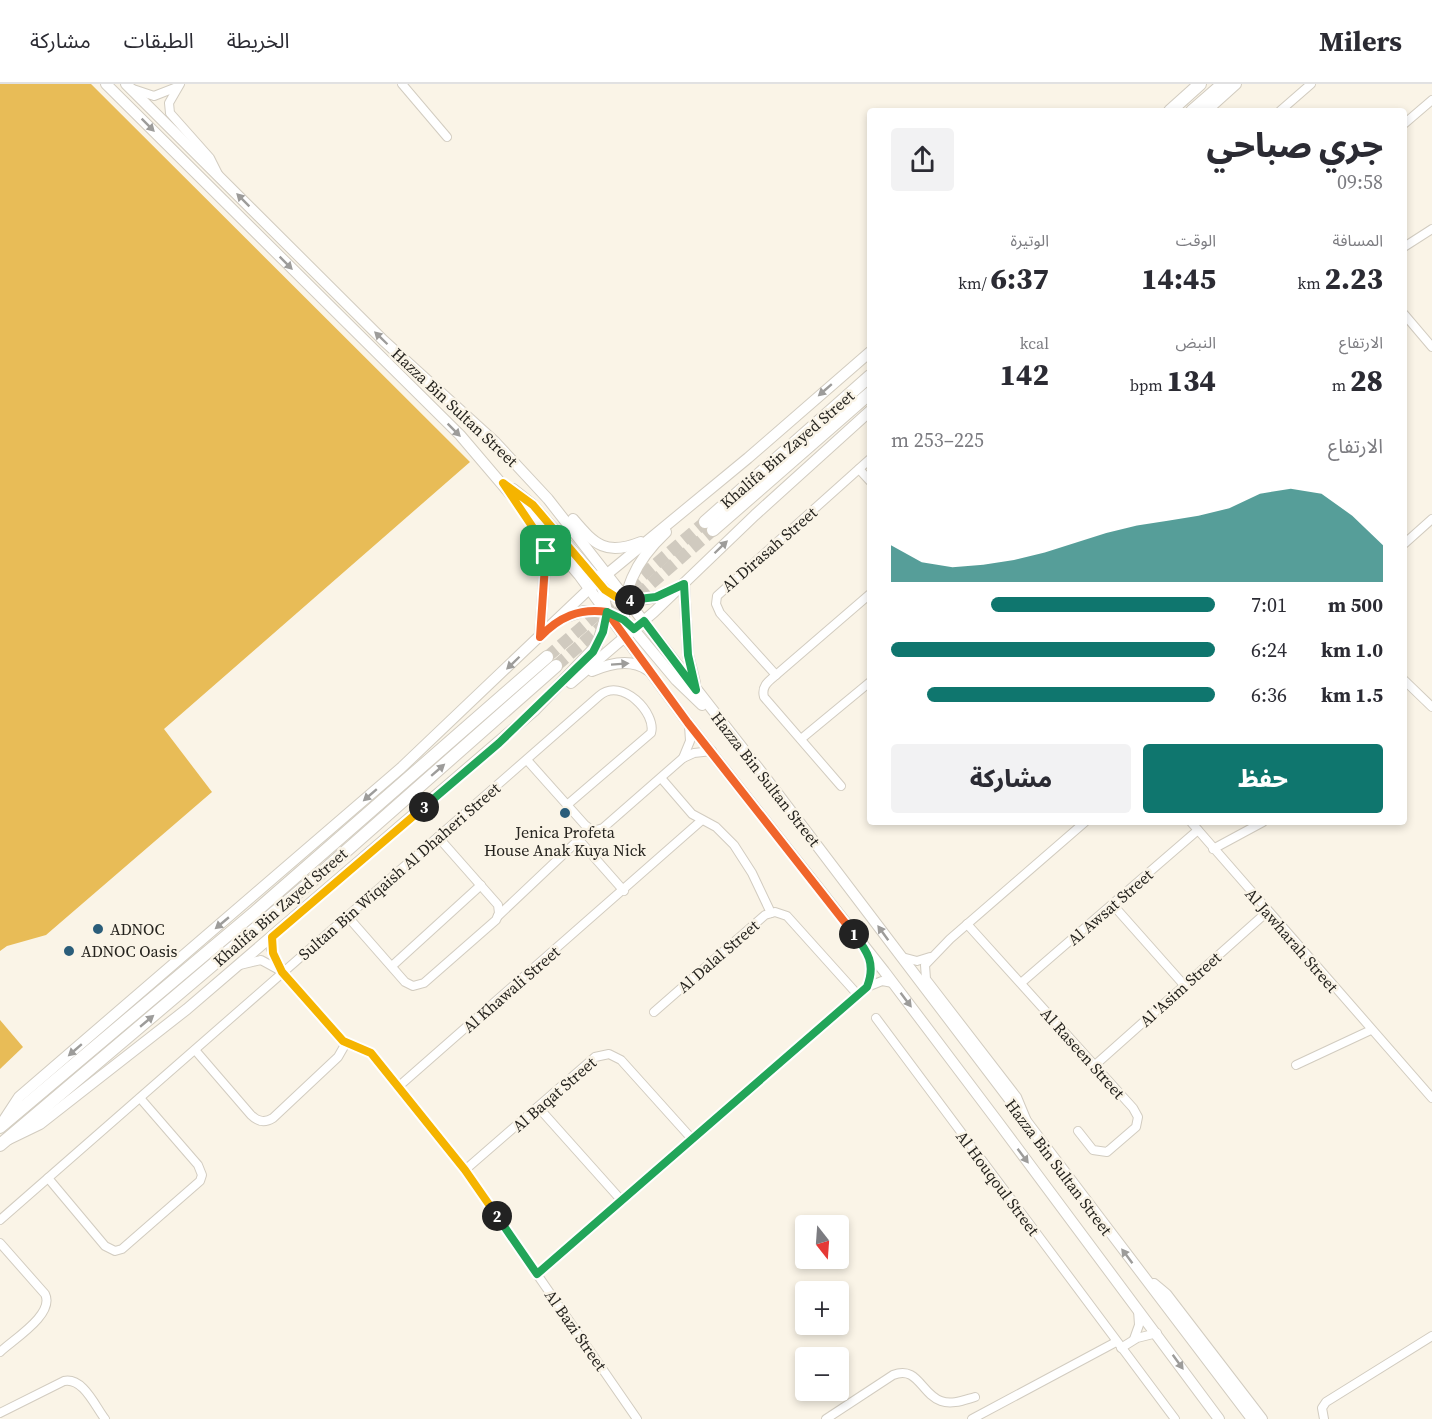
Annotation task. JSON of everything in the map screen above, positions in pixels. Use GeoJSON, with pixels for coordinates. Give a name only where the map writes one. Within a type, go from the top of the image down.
{"type":"FeatureCollection","features":[{"type":"Feature","properties":{"kind":"highway"},"geometry":{"type":"LineString","coordinates":[[1173,108],[1200,84]]}},
{"type":"Feature","properties":{"kind":"highway"},"geometry":{"type":"LineString","coordinates":[[1195,108],[1223,84]]}},
{"type":"Feature","properties":{"kind":"highway","name":"Khalifa Bin Zayed Street"},"geometry":{"type":"LineString","coordinates":[[867,379],[709,526],[867,395]]}},
{"type":"Feature","properties":{"kind":"highway","name":"Khalifa Bin Zayed Street"},"geometry":{"type":"LineString","coordinates":[[0,1126],[552,662],[320,874],[3,1143]]}},
{"type":"Feature","properties":{"kind":"main road","name":"Hazza Bin Sultan Street"},"geometry":{"type":"LineString","coordinates":[[106,84],[460,435],[503,483]]}},
{"type":"Feature","properties":{"kind":"main road"},"geometry":{"type":"LineString","coordinates":[[1209,108],[1236,84]]}},
{"type":"Feature","properties":{"kind":"main road","name":"Hazza Bin Sultan Street"},"geometry":{"type":"LineString","coordinates":[[127,85],[384,341],[495,442],[530,479],[585,545],[600,583],[627,600],[644,621],[1252,1419]]}},
{"type":"Feature","properties":{"kind":"main road"},"geometry":{"type":"LineString","coordinates":[[625,637],[624,620],[627,600],[634,570],[644,555],[748,458],[867,355]]}},
{"type":"Feature","properties":{"kind":"main road"},"geometry":{"type":"LineString","coordinates":[[3,1143],[40,1124],[187,1009],[534,711],[595,664],[682,586],[755,514],[867,414]]}},
{"type":"Feature","properties":{"kind":"main road"},"geometry":{"type":"LineString","coordinates":[[0,1126],[19,1097],[400,768],[646,539],[748,458]]}},
{"type":"Feature","properties":{"kind":"main road"},"geometry":{"type":"LineString","coordinates":[[530,479],[544,484],[597,544],[615,548],[646,539]]}},
{"type":"Feature","properties":{"kind":"main road"},"geometry":{"type":"LineString","coordinates":[[503,483],[533,505],[600,583],[616,597],[627,600],[648,600],[682,586]]}},
{"type":"Feature","properties":{"kind":"main road"},"geometry":{"type":"LineString","coordinates":[[503,483],[540,538],[546,551],[540,637]]}},
{"type":"Feature","properties":{"kind":"main road"},"geometry":{"type":"LineString","coordinates":[[534,711],[593,652],[603,632],[607,612],[600,583]]}},
{"type":"Feature","properties":{"kind":"main road"},"geometry":{"type":"LineString","coordinates":[[682,586],[688,655],[696,690]]}},
{"type":"Feature","properties":{"kind":"main road"},"geometry":{"type":"LineString","coordinates":[[555,622],[579,612],[607,612],[624,620],[684,688],[717,716]]}},
{"type":"Feature","properties":{"kind":"main road","name":"Hazza Bin Sultan Street"},"geometry":{"type":"LineString","coordinates":[[607,612],[688,723],[893,983],[1220,1419]]}},
{"type":"Feature","properties":{"kind":"main road"},"geometry":{"type":"LineString","coordinates":[[534,711],[586,674],[602,667],[636,663],[651,672]]}},
{"type":"Feature","properties":{"kind":"main road"},"geometry":{"type":"LineString","coordinates":[[1144,1278],[1166,1294],[1262,1419]]}},
{"type":"Feature","properties":{"kind":"street"},"geometry":{"type":"LineString","coordinates":[[402,84],[447,137]]}},
{"type":"Feature","properties":{"kind":"street"},"geometry":{"type":"LineString","coordinates":[[1283,108],[1311,84]]}},
{"type":"Feature","properties":{"kind":"street"},"geometry":{"type":"LineString","coordinates":[[127,85],[154,96],[179,85]]}},
{"type":"Feature","properties":{"kind":"street"},"geometry":{"type":"LineString","coordinates":[[179,85],[169,103],[171,117],[210,158],[219,176]]}},
{"type":"Feature","properties":{"kind":"street"},"geometry":{"type":"LineString","coordinates":[[1407,121],[1432,100]]}},
{"type":"Feature","properties":{"kind":"street"},"geometry":{"type":"LineString","coordinates":[[1407,245],[1432,229]]}},
{"type":"Feature","properties":{"kind":"street"},"geometry":{"type":"LineString","coordinates":[[1407,318],[1432,347]]}},
{"type":"Feature","properties":{"kind":"street","name":"Al Dirasah Street"},"geometry":{"type":"LineString","coordinates":[[776,675],[718,611],[717,596],[722,588],[867,462]]}},
{"type":"Feature","properties":{"kind":"street"},"geometry":{"type":"LineString","coordinates":[[859,469],[867,478]]}},
{"type":"Feature","properties":{"kind":"street"},"geometry":{"type":"LineString","coordinates":[[1407,541],[1432,519]]}},
{"type":"Feature","properties":{"kind":"street"},"geometry":{"type":"LineString","coordinates":[[841,786],[763,694],[765,685],[867,597]]}},
{"type":"Feature","properties":{"kind":"street"},"geometry":{"type":"LineString","coordinates":[[1407,683],[1432,707]]}},
{"type":"Feature","properties":{"kind":"street"},"geometry":{"type":"LineString","coordinates":[[801,739],[867,684]]}},
{"type":"Feature","properties":{"kind":"street","name":"Sultan Bin Wiqaish Al Dhaheri Street"},"geometry":{"type":"LineString","coordinates":[[0,1220],[603,693],[618,689],[631,696],[651,720],[651,733],[567,805]]}},
{"type":"Feature","properties":{"kind":"street"},"geometry":{"type":"LineString","coordinates":[[683,758],[690,741],[688,723]]}},
{"type":"Feature","properties":{"kind":"street"},"geometry":{"type":"LineString","coordinates":[[348,917],[409,985],[421,984],[590,830],[603,828],[683,758],[699,752],[712,751]]}},
{"type":"Feature","properties":{"kind":"street"},"geometry":{"type":"LineString","coordinates":[[527,760],[590,830]]}},
{"type":"Feature","properties":{"kind":"street"},"geometry":{"type":"LineString","coordinates":[[661,778],[692,814],[716,827],[734,845],[752,873],[771,913]]}},
{"type":"Feature","properties":{"kind":"street","name":"Al Khawali Street"},"geometry":{"type":"LineString","coordinates":[[398,1087],[624,891],[702,820]]}},
{"type":"Feature","properties":{"kind":"street"},"geometry":{"type":"LineString","coordinates":[[1028,1126],[1025,1111],[1017,1097],[926,979],[925,965],[930,957],[1082,825]]}},
{"type":"Feature","properties":{"kind":"street","name":"Al Jawharah Street"},"geometry":{"type":"LineString","coordinates":[[1194,825],[1267,912],[1432,1098]]}},
{"type":"Feature","properties":{"kind":"street"},"geometry":{"type":"LineString","coordinates":[[1214,849],[1258,825]]}},
{"type":"Feature","properties":{"kind":"street","name":"Al Awsat Street"},"geometry":{"type":"LineString","coordinates":[[1021,984],[1198,830]]}},
{"type":"Feature","properties":{"kind":"street"},"geometry":{"type":"LineString","coordinates":[[438,837],[498,905],[498,916]]}},
{"type":"Feature","properties":{"kind":"street"},"geometry":{"type":"LineString","coordinates":[[579,840],[624,891]]}},
{"type":"Feature","properties":{"kind":"street"},"geometry":{"type":"LineString","coordinates":[[392,966],[480,885]]}},
{"type":"Feature","properties":{"kind":"street"},"geometry":{"type":"LineString","coordinates":[[1113,905],[1184,985]]}},
{"type":"Feature","properties":{"kind":"street","name":"Al 'Asim Street"},"geometry":{"type":"LineString","coordinates":[[1094,1066],[1267,912]]}},
{"type":"Feature","properties":{"kind":"street","name":"Al Dalal Street"},"geometry":{"type":"LineString","coordinates":[[654,1012],[771,913],[787,916],[858,996]]}},
{"type":"Feature","properties":{"kind":"street","name":"Al Raseen Street"},"geometry":{"type":"LineString","coordinates":[[967,924],[1136,1112],[1138,1122],[1132,1131],[1107,1152],[1093,1149],[1078,1131]]}},
{"type":"Feature","properties":{"kind":"street","name":"Al Bazi Street"},"geometry":{"type":"LineString","coordinates":[[272,937],[273,953],[282,972],[346,1043],[371,1053],[465,1170],[637,1419]]}},
{"type":"Feature","properties":{"kind":"street"},"geometry":{"type":"LineString","coordinates":[[867,987],[872,970],[869,953]]}},
{"type":"Feature","properties":{"kind":"street"},"geometry":{"type":"LineString","coordinates":[[898,954],[910,961],[930,957]]}},
{"type":"Feature","properties":{"kind":"street","name":"Al Bazi Street"},"geometry":{"type":"LineString","coordinates":[[239,965],[261,960],[282,972]]}},
{"type":"Feature","properties":{"kind":"street"},"geometry":{"type":"LineString","coordinates":[[537,1274],[867,987],[882,981],[893,983]]}},
{"type":"Feature","properties":{"kind":"street","name":"Al Houqoul Street"},"geometry":{"type":"LineString","coordinates":[[876,1018],[1175,1419]]}},
{"type":"Feature","properties":{"kind":"street"},"geometry":{"type":"LineString","coordinates":[[1296,1065],[1371,1030]]}},
{"type":"Feature","properties":{"kind":"street"},"geometry":{"type":"LineString","coordinates":[[195,1050],[251,1115],[258,1120],[266,1121],[273,1118],[338,1058],[346,1043]]}},
{"type":"Feature","properties":{"kind":"street","name":"Al Baqat Street"},"geometry":{"type":"LineString","coordinates":[[465,1170],[596,1057],[609,1054],[621,1060],[692,1139]]}},
{"type":"Feature","properties":{"kind":"street"},"geometry":{"type":"LineString","coordinates":[[48,1178],[108,1248],[122,1249],[200,1181],[202,1175],[198,1165],[140,1098]]}},
{"type":"Feature","properties":{"kind":"street"},"geometry":{"type":"LineString","coordinates":[[538,1107],[622,1201]]}},
{"type":"Feature","properties":{"kind":"street"},"geometry":{"type":"LineString","coordinates":[[0,1243],[45,1294],[48,1304],[44,1313],[0,1352]]}},
{"type":"Feature","properties":{"kind":"street"},"geometry":{"type":"LineString","coordinates":[[1134,1339],[1139,1325],[1138,1310]]}},
{"type":"Feature","properties":{"kind":"street"},"geometry":{"type":"LineString","coordinates":[[972,1419],[1118,1345],[1157,1333]]}},
{"type":"Feature","properties":{"kind":"street"},"geometry":{"type":"LineString","coordinates":[[1324,1419],[1322,1408],[1326,1402],[1432,1336]]}},
{"type":"Feature","properties":{"kind":"street"},"geometry":{"type":"LineString","coordinates":[[826,1419],[893,1375],[902,1372],[916,1377],[930,1394],[943,1402],[975,1397]]}},
{"type":"Feature","properties":{"kind":"street"},"geometry":{"type":"LineString","coordinates":[[0,1413],[64,1381],[73,1380],[80,1384],[105,1419]]}},
{"type":"Feature","properties":{"kind":"shaded area"},"geometry":{"type":"Polygon","coordinates":[[[0,84],[91,84],[470,462],[164,729],[212,792],[46,935],[7,946],[0,951],[0,84]]]}},
{"type":"Feature","properties":{"kind":"shaded area"},"geometry":{"type":"Polygon","coordinates":[[[0,1020],[23,1047],[0,1069],[0,1020]]]}},
{"type":"Feature","properties":{"kind":"tunnel"},"geometry":{"type":"LineString","coordinates":[[547,657],[705,522]]}},
{"type":"Feature","properties":{"kind":"tunnel"},"geometry":{"type":"LineString","coordinates":[[556,666],[713,530]]}},
{"type":"Feature","properties":{"kind":"place","name":"Jenica Profeta House Anak Kuya Nick"},"geometry":{"type":"Point","coordinates":[565,813]}},
{"type":"Feature","properties":{"kind":"place","name":"ADNOC"},"geometry":{"type":"Point","coordinates":[98,929]}},
{"type":"Feature","properties":{"kind":"place","name":"ADNOC Oasis"},"geometry":{"type":"Point","coordinates":[69,951]}},
{"type":"Feature","properties":{"kind":"route"},"geometry":{"type":"LineString","coordinates":[[546,551],[540,637],[555,622],[569,615],[585,611],[607,612],[688,723],[869,953],[872,970],[867,987],[537,1274],[465,1170],[371,1053],[343,1041],[282,972],[271,945],[272,937],[534,711],[593,652],[606,623],[607,612],[624,620],[634,629],[644,621],[696,690],[689,664],[684,584],[680,588],[648,600],[627,600],[616,597],[597,582],[569,544],[533,505],[503,483],[511,499],[544,544],[546,551]]}}]}
